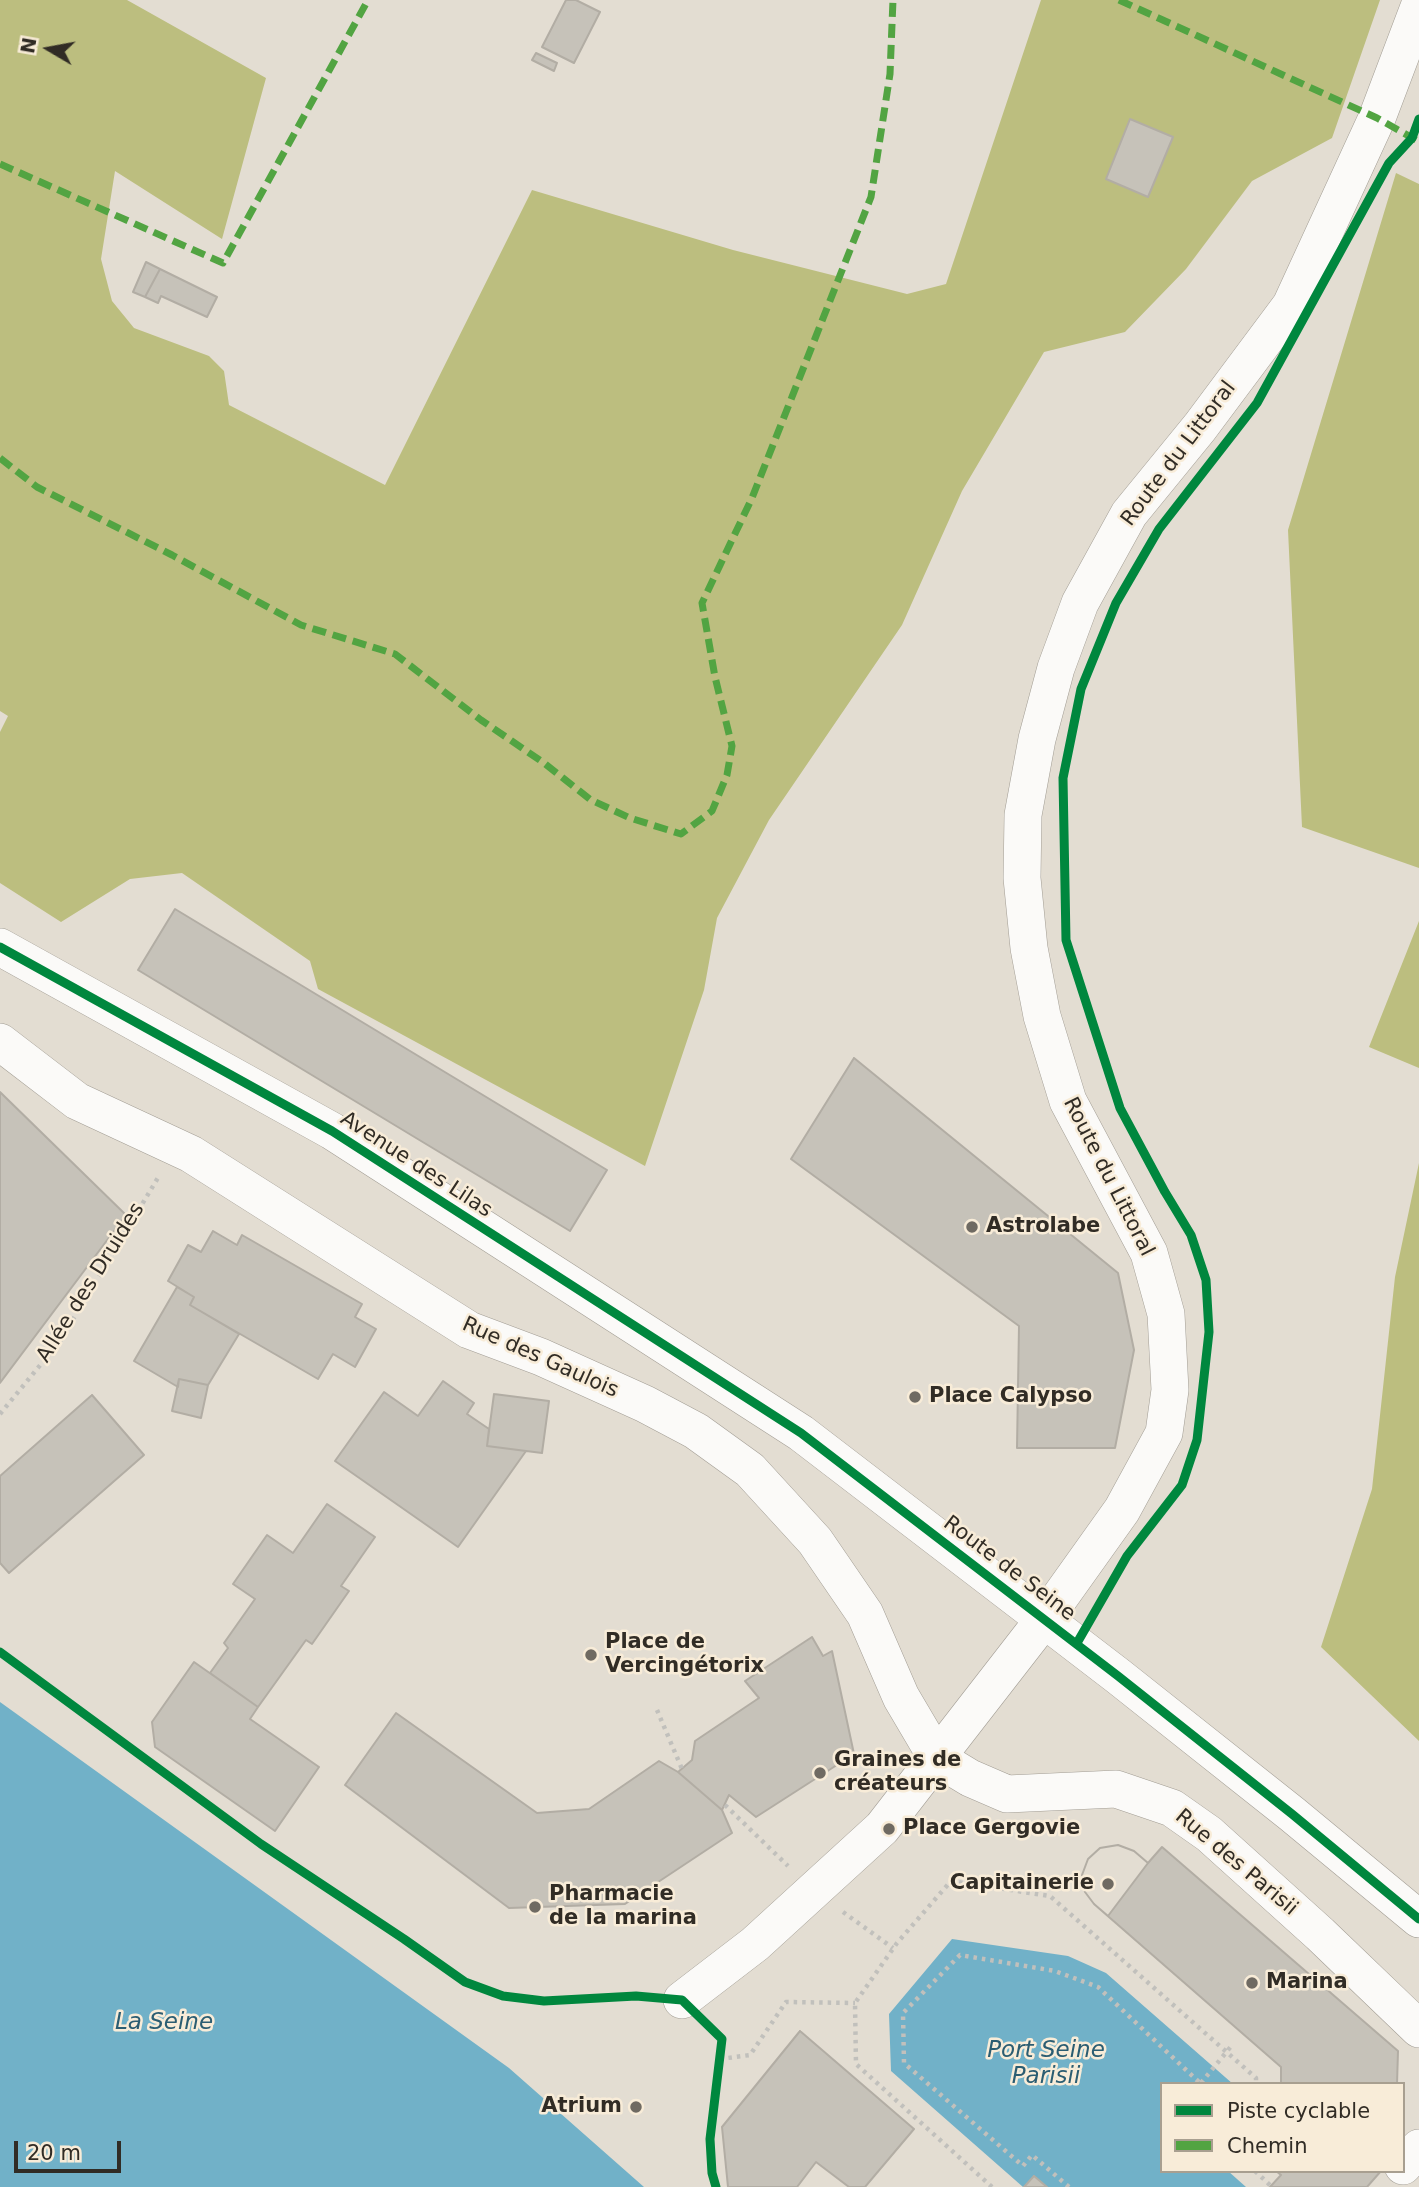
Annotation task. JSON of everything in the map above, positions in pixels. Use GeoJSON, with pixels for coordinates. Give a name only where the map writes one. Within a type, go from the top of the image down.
{"type":"FeatureCollection","features":[{"type":"Feature","properties":{"kind":"street","name":"Route du Littoral"},"geometry":{"type":"LineString","coordinates":[[682,2000],[755,1944],[882,1828],[1045,1618],[1122,1510],[1164,1433],[1170,1390],[1166,1314],[1150,1253],[1068,1101],[1042,1016],[1029,948],[1022,878],[1023,815],[1037,739],[1056,668],[1080,603],[1129,514],[1200,427],[1291,305],[1377,118],[1419,7]]}},
{"type":"Feature","properties":{"kind":"street","name":"Avenue des Lilas"},"geometry":{"type":"LineString","coordinates":[[0,947],[332,1131],[801,1433]]}},
{"type":"Feature","properties":{"kind":"street","name":"Rue des Gaulois"},"geometry":{"type":"LineString","coordinates":[[0,1042],[77,1101],[191,1154],[469,1330],[541,1357],[645,1404],[696,1431],[750,1470],[815,1541],[866,1614],[901,1697],[937,1758]]}},
{"type":"Feature","properties":{"kind":"street","name":"Route de Seine"},"geometry":{"type":"LineString","coordinates":[[801,1433],[1045,1618],[1292,1814],[1419,1919]]}},
{"type":"Feature","properties":{"kind":"street","name":"Rue des Parisii"},"geometry":{"type":"LineString","coordinates":[[937,1758],[970,1778],[1007,1794],[1116,1790],[1172,1808],[1209,1835],[1250,1871],[1419,2029]]}},
{"type":"Feature","properties":{"kind":"street"},"geometry":{"type":"LineString","coordinates":[[1405,2164],[1419,2148]]}},
{"type":"Feature","properties":{"kind":"street"},"geometry":{"type":"LineString","coordinates":[[1386,2187],[1397,2173]]}},
{"type":"Feature","properties":{"kind":"path"},"geometry":{"type":"LineString","coordinates":[[657,1710],[682,1769]]}},
{"type":"Feature","properties":{"kind":"path"},"geometry":{"type":"LineString","coordinates":[[725,1805],[814,1891],[893,1948]]}},
{"type":"Feature","properties":{"kind":"path"},"geometry":{"type":"LineString","coordinates":[[992,2187],[856,2064],[855,2003],[893,1948],[950,1881],[1050,1896],[1256,2078],[1256,2082]]}},
{"type":"Feature","properties":{"kind":"path"},"geometry":{"type":"LineString","coordinates":[[1069,2187],[1032,2155],[1023,2166],[904,2063],[903,2013],[960,1955],[1055,1971],[1098,1987],[1199,2082]]}},
{"type":"Feature","properties":{"kind":"path"},"geometry":{"type":"LineString","coordinates":[[720,2059],[750,2054],[786,2002],[855,2003]]}},
{"type":"Feature","properties":{"kind":"path"},"geometry":{"type":"LineString","coordinates":[[1203,2082],[1233,2044]]}},
{"type":"Feature","properties":{"kind":"path"},"geometry":{"type":"LineString","coordinates":[[1257,2173],[1272,2187]]}},
{"type":"Feature","properties":{"kind":"green space"},"geometry":{"type":"Polygon","coordinates":[[[0,0],[127,0],[266,78],[222,239],[115,171],[101,259],[112,301],[134,328],[209,356],[224,371],[229,405],[385,485],[532,190],[733,250],[907,294],[946,284],[1041,0],[1380,0],[1332,138],[1252,181],[1186,269],[1125,332],[1044,352],[962,491],[902,625],[769,820],[717,918],[704,990],[645,1166],[318,989],[310,961],[182,873],[130,879],[61,922],[0,883],[0,732],[8,716],[0,711],[0,0]]]}},
{"type":"Feature","properties":{"kind":"green space"},"geometry":{"type":"Polygon","coordinates":[[[1396,173],[1419,184],[1419,868],[1302,827],[1288,530],[1396,173]]]}},
{"type":"Feature","properties":{"kind":"green space"},"geometry":{"type":"Polygon","coordinates":[[[1419,921],[1419,1068],[1369,1047],[1419,921]]]}},
{"type":"Feature","properties":{"kind":"green space"},"geometry":{"type":"Polygon","coordinates":[[[1419,1163],[1419,1741],[1321,1647],[1372,1489],[1395,1277],[1419,1163]]]}},
{"type":"Feature","properties":{"kind":"water","name":"La Seine"},"geometry":{"type":"Polygon","coordinates":[[[0,1702],[509,2068],[644,2187],[0,2187],[0,1702]]]}},
{"type":"Feature","properties":{"kind":"water","name":"Port Seine Parisii"},"geometry":{"type":"Polygon","coordinates":[[[952,1939],[1068,1956],[1106,1973],[1231,2082],[1160,2082],[1160,2173],[1230,2173],[1246,2187],[1047,2187],[1034,2176],[1023,2187],[891,2071],[889,2014],[952,1939]]]}},
{"type":"Feature","properties":{"kind":"building"},"geometry":{"type":"Polygon","coordinates":[[[566,0],[576,0],[600,12],[574,63],[542,47],[566,0]]]}},
{"type":"Feature","properties":{"kind":"building"},"geometry":{"type":"Polygon","coordinates":[[[536,53],[557,63],[554,71],[532,60],[536,53]]]}},
{"type":"Feature","properties":{"kind":"building"},"geometry":{"type":"Polygon","coordinates":[[[1130,119],[1173,137],[1148,197],[1106,179],[1130,119]]]}},
{"type":"Feature","properties":{"kind":"building"},"geometry":{"type":"Polygon","coordinates":[[[146,262],[160,269],[145,297],[133,292],[146,262]]]}},
{"type":"Feature","properties":{"kind":"building"},"geometry":{"type":"Polygon","coordinates":[[[160,269],[217,297],[207,317],[161,296],[158,303],[145,297],[160,269]]]}},
{"type":"Feature","properties":{"kind":"building"},"geometry":{"type":"Polygon","coordinates":[[[175,909],[607,1170],[570,1231],[138,970],[175,909]]]}},
{"type":"Feature","properties":{"kind":"building","name":"Astrolabe"},"geometry":{"type":"Polygon","coordinates":[[[854,1058],[1118,1273],[1134,1350],[1115,1448],[1017,1448],[1019,1326],[791,1159],[854,1058]]]}},
{"type":"Feature","properties":{"kind":"building"},"geometry":{"type":"Polygon","coordinates":[[[0,1092],[126,1215],[0,1383],[0,1092]]]}},
{"type":"Feature","properties":{"kind":"building"},"geometry":{"type":"Polygon","coordinates":[[[213,1231],[237,1245],[242,1235],[362,1304],[355,1317],[376,1329],[355,1367],[333,1354],[318,1379],[190,1305],[194,1297],[168,1281],[188,1245],[201,1252],[213,1231]]]}},
{"type":"Feature","properties":{"kind":"building"},"geometry":{"type":"Polygon","coordinates":[[[177,1287],[194,1297],[190,1305],[239,1334],[208,1385],[179,1379],[178,1387],[134,1361],[177,1287]]]}},
{"type":"Feature","properties":{"kind":"building"},"geometry":{"type":"Polygon","coordinates":[[[179,1379],[208,1385],[201,1418],[172,1411],[179,1379]]]}},
{"type":"Feature","properties":{"kind":"building"},"geometry":{"type":"Polygon","coordinates":[[[443,1381],[474,1403],[467,1414],[489,1429],[487,1446],[526,1451],[458,1547],[335,1461],[384,1392],[418,1416],[443,1381]]]}},
{"type":"Feature","properties":{"kind":"building"},"geometry":{"type":"Polygon","coordinates":[[[494,1394],[549,1401],[542,1453],[487,1446],[494,1394]]]}},
{"type":"Feature","properties":{"kind":"building"},"geometry":{"type":"Polygon","coordinates":[[[92,1395],[144,1455],[9,1573],[0,1563],[0,1476],[92,1395]]]}},
{"type":"Feature","properties":{"kind":"building"},"geometry":{"type":"Polygon","coordinates":[[[327,1504],[375,1537],[341,1586],[349,1591],[312,1644],[306,1640],[258,1707],[210,1673],[228,1648],[224,1643],[255,1599],[233,1584],[267,1535],[293,1553],[327,1504]]]}},
{"type":"Feature","properties":{"kind":"building"},"geometry":{"type":"Polygon","coordinates":[[[812,1637],[823,1656],[832,1651],[854,1754],[756,1817],[729,1795],[722,1810],[678,1772],[692,1760],[695,1741],[759,1698],[745,1681],[812,1637]]]}},
{"type":"Feature","properties":{"kind":"building"},"geometry":{"type":"Polygon","coordinates":[[[194,1662],[258,1707],[250,1719],[319,1767],[275,1831],[155,1747],[152,1722],[194,1662]]]}},
{"type":"Feature","properties":{"kind":"building"},"geometry":{"type":"Polygon","coordinates":[[[396,1713],[537,1813],[589,1809],[659,1761],[678,1772],[722,1810],[732,1833],[625,1904],[509,1908],[345,1785],[396,1713]]]}},
{"type":"Feature","properties":{"kind":"building","name":"Marina"},"geometry":{"type":"Polygon","coordinates":[[[1118,1845],[1134,1851],[1148,1863],[1162,1847],[1398,2051],[1397,2082],[1281,2082],[1281,2067],[1094,1904],[1085,1892],[1082,1875],[1088,1859],[1100,1848],[1118,1845]]]}},
{"type":"Feature","properties":{"kind":"building","name":"Capitainerie"},"geometry":{"type":"Polygon","coordinates":[[[1118,1845],[1134,1851],[1148,1863],[1108,1916],[1085,1892],[1082,1875],[1088,1859],[1100,1848],[1118,1845]]]}},
{"type":"Feature","properties":{"kind":"building"},"geometry":{"type":"Polygon","coordinates":[[[800,2031],[914,2129],[865,2187],[849,2187],[816,2162],[797,2187],[728,2187],[722,2127],[800,2031]]]}},
{"type":"Feature","properties":{"kind":"building"},"geometry":{"type":"Polygon","coordinates":[[[1278,2173],[1379,2173],[1367,2187],[1270,2187],[1281,2175],[1278,2173]]]}},
{"type":"Feature","properties":{"kind":"building"},"geometry":{"type":"Polygon","coordinates":[[[1034,2176],[1047,2187],[1024,2187],[1034,2176]]]}},
{"type":"Feature","properties":{"kind":"marked path"},"geometry":{"type":"LineString","coordinates":[[0,164],[223,263],[368,0]]}},
{"type":"Feature","properties":{"kind":"marked path"},"geometry":{"type":"LineString","coordinates":[[0,458],[37,487],[172,555],[301,625],[395,654],[591,800],[630,818],[681,834],[712,811],[727,775],[732,746],[715,677],[702,603],[752,498],[871,197],[890,74],[893,0]]}},
{"type":"Feature","properties":{"kind":"marked path"},"geometry":{"type":"LineString","coordinates":[[1119,0],[1377,118],[1416,140]]}},
{"type":"Feature","properties":{"kind":"cycle path"},"geometry":{"type":"LineString","coordinates":[[1077,1643],[1127,1556],[1182,1485],[1197,1440],[1209,1332],[1206,1280],[1191,1235],[1120,1108],[1066,940],[1063,778],[1081,689],[1116,603],[1159,529],[1257,403],[1389,163],[1412,138],[1419,119]]}},
{"type":"Feature","properties":{"kind":"cycle path"},"geometry":{"type":"LineString","coordinates":[[0,947],[332,1131],[801,1433],[1118,1676],[1419,1919]]}},
{"type":"Feature","properties":{"kind":"cycle path"},"geometry":{"type":"LineString","coordinates":[[0,1652],[261,1844],[465,1982],[503,1996],[544,2001],[636,1996],[682,2000],[722,2039],[710,2139],[712,2173],[716,2187]]}},
{"type":"Feature","properties":{"kind":"place","name":"Astrolabe"},"geometry":{"type":"Point","coordinates":[972,1227]}},
{"type":"Feature","properties":{"kind":"place","name":"Place Calypso"},"geometry":{"type":"Point","coordinates":[915,1397]}},
{"type":"Feature","properties":{"kind":"place","name":"Place de Vercingétorix"},"geometry":{"type":"Point","coordinates":[591,1655]}},
{"type":"Feature","properties":{"kind":"place","name":"Graines de créateurs"},"geometry":{"type":"Point","coordinates":[820,1773]}},
{"type":"Feature","properties":{"kind":"place","name":"Place Gergovie"},"geometry":{"type":"Point","coordinates":[889,1829]}},
{"type":"Feature","properties":{"kind":"place","name":"Capitainerie"},"geometry":{"type":"Point","coordinates":[1108,1884]}},
{"type":"Feature","properties":{"kind":"place","name":"Pharmacie de la marina"},"geometry":{"type":"Point","coordinates":[535,1907]}},
{"type":"Feature","properties":{"kind":"place","name":"Marina"},"geometry":{"type":"Point","coordinates":[1252,1983]}},
{"type":"Feature","properties":{"kind":"place","name":"Atrium"},"geometry":{"type":"Point","coordinates":[636,2107]}}]}
